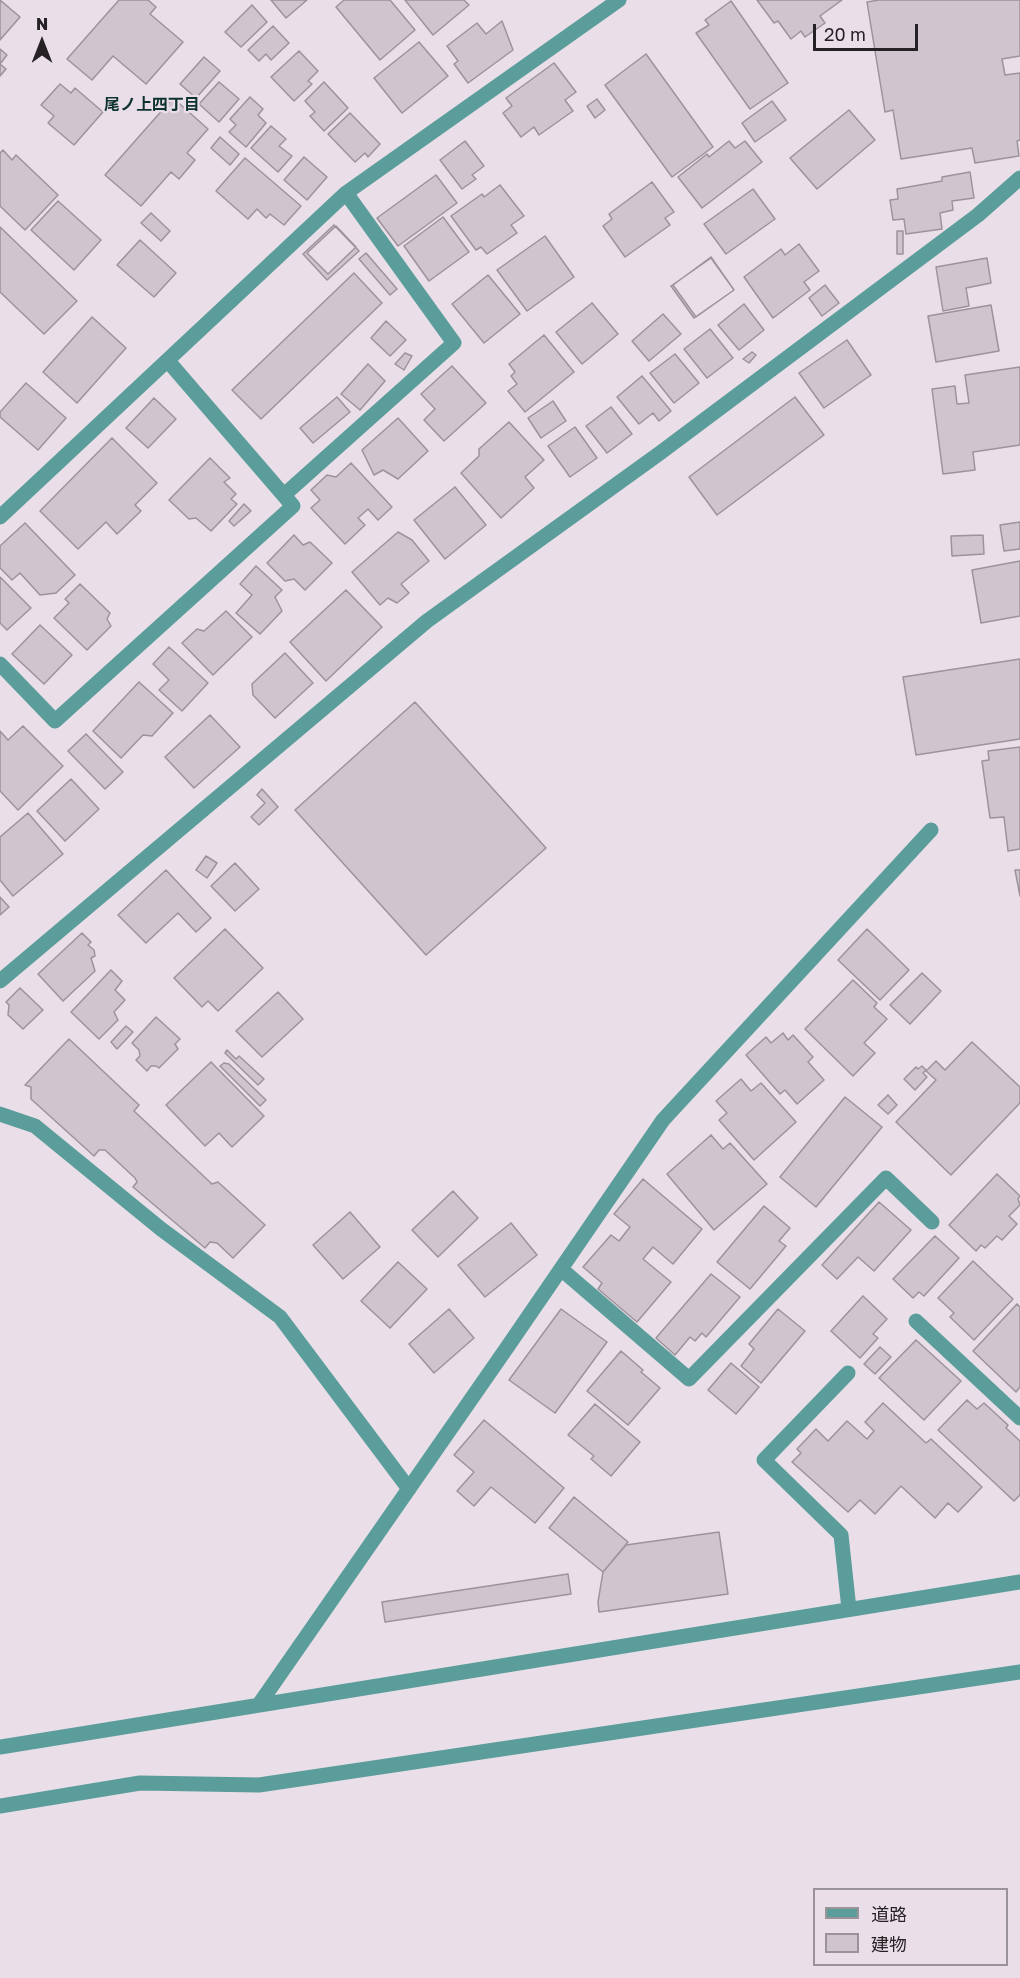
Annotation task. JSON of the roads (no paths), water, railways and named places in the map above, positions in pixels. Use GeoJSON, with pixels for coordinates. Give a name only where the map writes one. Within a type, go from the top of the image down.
{"type":"FeatureCollection","features":[{"type":"Feature","properties":{"kind":"street"},"geometry":{"type":"LineString","coordinates":[[0,517],[346,193],[619,0]]}},
{"type":"Feature","properties":{"kind":"street"},"geometry":{"type":"LineString","coordinates":[[0,981],[427,621],[679,439],[978,215],[1020,178]]}},
{"type":"Feature","properties":{"kind":"street"},"geometry":{"type":"LineString","coordinates":[[0,664],[55,721],[454,343],[346,193]]}},
{"type":"Feature","properties":{"kind":"street"},"geometry":{"type":"LineString","coordinates":[[168,361],[288,501]]}},
{"type":"Feature","properties":{"kind":"street"},"geometry":{"type":"LineString","coordinates":[[260,1703],[663,1120],[931,830]]}},
{"type":"Feature","properties":{"kind":"street"},"geometry":{"type":"LineString","coordinates":[[0,1114],[35,1126],[161,1229],[280,1317],[409,1489]]}},
{"type":"Feature","properties":{"kind":"street"},"geometry":{"type":"LineString","coordinates":[[561,1269],[689,1379],[886,1178],[932,1222]]}},
{"type":"Feature","properties":{"kind":"street"},"geometry":{"type":"LineString","coordinates":[[916,1321],[1020,1418]]}},
{"type":"Feature","properties":{"kind":"street"},"geometry":{"type":"LineString","coordinates":[[848,1373],[764,1460],[841,1535],[849,1609]]}},
{"type":"Feature","properties":{"kind":"street"},"geometry":{"type":"LineString","coordinates":[[0,1747],[260,1703],[1020,1582]]}},
{"type":"Feature","properties":{"kind":"street"},"geometry":{"type":"LineString","coordinates":[[0,1806],[140,1783],[259,1785],[1020,1672]]}},
{"type":"Feature","properties":{"kind":"district","name":"尾ノ上四丁目"},"geometry":{"type":"Point","coordinates":[152,105]}}]}
